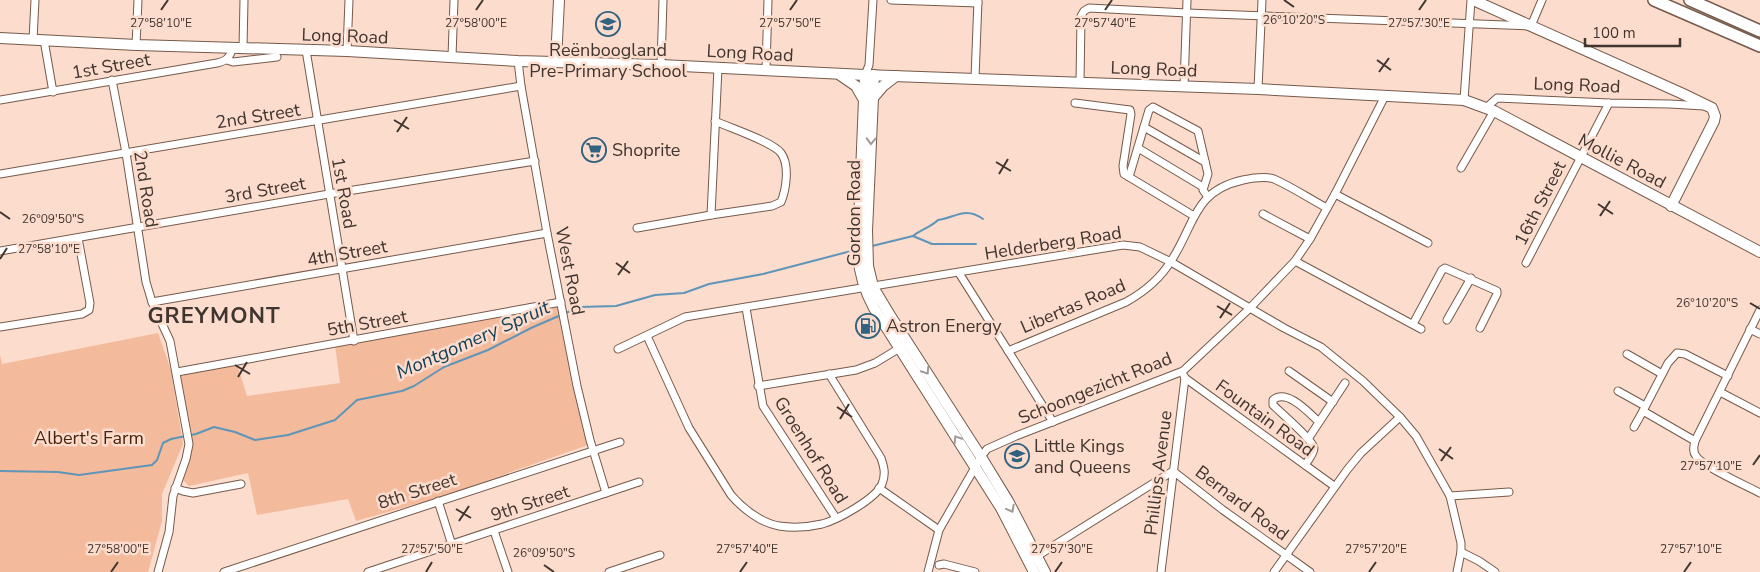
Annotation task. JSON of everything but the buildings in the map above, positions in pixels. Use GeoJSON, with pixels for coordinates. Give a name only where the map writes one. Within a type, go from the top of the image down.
{"type":"FeatureCollection","features":[{"type":"Feature","properties":{"kind":"main road"},"geometry":{"type":"LineString","coordinates":[[556,61],[559,0]]}},
{"type":"Feature","properties":{"kind":"main road"},"geometry":{"type":"LineString","coordinates":[[1472,0],[1681,93],[1712,110],[1714,121],[1671,206]]}},
{"type":"Feature","properties":{"kind":"main road"},"geometry":{"type":"LineString","coordinates":[[1654,0],[1760,46]]}},
{"type":"Feature","properties":{"kind":"main road"},"geometry":{"type":"LineString","coordinates":[[1690,0],[1760,31]]}},
{"type":"Feature","properties":{"kind":"main road","name":"Long Road"},"geometry":{"type":"LineString","coordinates":[[0,38],[136,45],[347,51],[518,61],[1258,89],[1466,101]]}},
{"type":"Feature","properties":{"kind":"main road"},"geometry":{"type":"LineString","coordinates":[[836,73],[856,86],[868,100],[896,76]]}},
{"type":"Feature","properties":{"kind":"main road","name":"Gordon Road"},"geometry":{"type":"LineString","coordinates":[[869,75],[868,100],[860,156],[863,248],[868,266],[869,287],[976,468],[1033,559],[1046,572]]}},
{"type":"Feature","properties":{"kind":"main road","name":"Mollie Road"},"geometry":{"type":"LineString","coordinates":[[1466,101],[1490,110],[1671,206],[1759,250]]}},
{"type":"Feature","properties":{"kind":"main road","name":"Gordon Road"},"geometry":{"type":"LineString","coordinates":[[904,345],[981,457],[1033,559],[1034,572]]}},
{"type":"Feature","properties":{"kind":"street"},"geometry":{"type":"LineString","coordinates":[[33,40],[35,0]]}},
{"type":"Feature","properties":{"kind":"street"},"geometry":{"type":"LineString","coordinates":[[136,45],[138,0]]}},
{"type":"Feature","properties":{"kind":"street"},"geometry":{"type":"LineString","coordinates":[[226,60],[238,47],[244,0]]}},
{"type":"Feature","properties":{"kind":"street"},"geometry":{"type":"LineString","coordinates":[[347,51],[349,0]]}},
{"type":"Feature","properties":{"kind":"street"},"geometry":{"type":"LineString","coordinates":[[452,57],[454,0]]}},
{"type":"Feature","properties":{"kind":"street"},"geometry":{"type":"LineString","coordinates":[[661,65],[663,0]]}},
{"type":"Feature","properties":{"kind":"street"},"geometry":{"type":"LineString","coordinates":[[766,70],[768,0]]}},
{"type":"Feature","properties":{"kind":"street"},"geometry":{"type":"LineString","coordinates":[[869,75],[872,0]]}},
{"type":"Feature","properties":{"kind":"street"},"geometry":{"type":"LineString","coordinates":[[891,0],[978,1],[975,78]]}},
{"type":"Feature","properties":{"kind":"street"},"geometry":{"type":"LineString","coordinates":[[1184,86],[1187,0]]}},
{"type":"Feature","properties":{"kind":"street"},"geometry":{"type":"LineString","coordinates":[[1258,89],[1262,0]]}},
{"type":"Feature","properties":{"kind":"street"},"geometry":{"type":"LineString","coordinates":[[1466,101],[1472,0]]}},
{"type":"Feature","properties":{"kind":"street"},"geometry":{"type":"LineString","coordinates":[[1080,83],[1081,16],[1086,9],[1093,7],[1187,13],[1531,26],[1542,0]]}},
{"type":"Feature","properties":{"kind":"street"},"geometry":{"type":"LineString","coordinates":[[44,40],[53,92]]}},
{"type":"Feature","properties":{"kind":"street","name":"1st Road"},"geometry":{"type":"LineString","coordinates":[[306,50],[316,122],[354,341]]}},
{"type":"Feature","properties":{"kind":"street","name":"1st Street"},"geometry":{"type":"LineString","coordinates":[[0,100],[226,60],[233,62],[276,57]]}},
{"type":"Feature","properties":{"kind":"street","name":"West Road"},"geometry":{"type":"LineString","coordinates":[[518,61],[547,233],[577,386],[592,450],[606,494]]}},
{"type":"Feature","properties":{"kind":"street"},"geometry":{"type":"LineString","coordinates":[[711,215],[718,68]]}},
{"type":"Feature","properties":{"kind":"street","name":"2nd Road"},"geometry":{"type":"LineString","coordinates":[[112,80],[126,153],[146,282],[152,302],[170,341],[188,436],[186,460],[175,488],[169,532],[158,572]]}},
{"type":"Feature","properties":{"kind":"street","name":"2nd Street"},"geometry":{"type":"LineString","coordinates":[[0,174],[521,86]]}},
{"type":"Feature","properties":{"kind":"street"},"geometry":{"type":"LineString","coordinates":[[1670,104],[1681,93]]}},
{"type":"Feature","properties":{"kind":"street","name":"Schoongezicht Road"},"geometry":{"type":"LineString","coordinates":[[981,457],[990,448],[1183,370],[1250,308],[1295,261],[1310,239],[1335,194],[1385,96]]}},
{"type":"Feature","properties":{"kind":"street","name":"Long Road"},"geometry":{"type":"LineString","coordinates":[[1490,110],[1497,98],[1670,104],[1712,110]]}},
{"type":"Feature","properties":{"kind":"street"},"geometry":{"type":"LineString","coordinates":[[1075,103],[1130,110],[1123,172],[1194,216]]}},
{"type":"Feature","properties":{"kind":"street","name":"16th Street"},"geometry":{"type":"LineString","coordinates":[[1526,263],[1609,103]]}},
{"type":"Feature","properties":{"kind":"street"},"geometry":{"type":"LineString","coordinates":[[1129,177],[1149,110],[1153,108],[1197,130],[1208,174],[1203,190],[1208,197]]}},
{"type":"Feature","properties":{"kind":"street"},"geometry":{"type":"LineString","coordinates":[[1461,168],[1490,110]]}},
{"type":"Feature","properties":{"kind":"street"},"geometry":{"type":"LineString","coordinates":[[636,228],[777,205],[781,202],[786,186],[786,165],[781,153],[770,145],[715,121]]}},
{"type":"Feature","properties":{"kind":"street"},"geometry":{"type":"LineString","coordinates":[[1144,127],[1205,162]]}},
{"type":"Feature","properties":{"kind":"street"},"geometry":{"type":"LineString","coordinates":[[1138,148],[1203,187]]}},
{"type":"Feature","properties":{"kind":"street","name":"3rd Street"},"geometry":{"type":"LineString","coordinates":[[0,251],[329,194],[535,161]]}},
{"type":"Feature","properties":{"kind":"street","name":"Libertas Road"},"geometry":{"type":"LineString","coordinates":[[1008,351],[1126,302],[1149,286],[1171,262],[1194,216],[1216,189],[1233,182],[1256,178],[1272,178],[1327,208]]}},
{"type":"Feature","properties":{"kind":"street"},"geometry":{"type":"LineString","coordinates":[[1335,194],[1428,243]]}},
{"type":"Feature","properties":{"kind":"street"},"geometry":{"type":"LineString","coordinates":[[1263,214],[1310,239]]}},
{"type":"Feature","properties":{"kind":"street","name":"4th Street"},"geometry":{"type":"LineString","coordinates":[[152,302],[547,233]]}},
{"type":"Feature","properties":{"kind":"street"},"geometry":{"type":"LineString","coordinates":[[0,327],[86,312],[90,307],[78,238]]}},
{"type":"Feature","properties":{"kind":"street","name":"Helderberg Road"},"geometry":{"type":"LineString","coordinates":[[618,349],[685,317],[1123,245],[1140,247],[1171,262],[1321,347],[1333,355],[1400,417],[1416,436],[1450,496],[1461,543],[1457,572]]}},
{"type":"Feature","properties":{"kind":"street"},"geometry":{"type":"LineString","coordinates":[[1295,261],[1421,329]]}},
{"type":"Feature","properties":{"kind":"street"},"geometry":{"type":"LineString","coordinates":[[1413,324],[1444,268],[1471,278],[1498,292],[1480,328]]}},
{"type":"Feature","properties":{"kind":"street"},"geometry":{"type":"LineString","coordinates":[[959,273],[1053,422]]}},
{"type":"Feature","properties":{"kind":"street"},"geometry":{"type":"LineString","coordinates":[[1447,320],[1471,278]]}},
{"type":"Feature","properties":{"kind":"street","name":"Groenhof Road"},"geometry":{"type":"LineString","coordinates":[[746,308],[758,386],[763,406],[836,518]]}},
{"type":"Feature","properties":{"kind":"street","name":"5th Street"},"geometry":{"type":"LineString","coordinates":[[177,372],[354,341],[563,309]]}},
{"type":"Feature","properties":{"kind":"street"},"geometry":{"type":"LineString","coordinates":[[1760,310],[1695,441],[1693,449],[1699,460],[1760,493]]}},
{"type":"Feature","properties":{"kind":"street"},"geometry":{"type":"LineString","coordinates":[[1750,328],[1760,334]]}},
{"type":"Feature","properties":{"kind":"street"},"geometry":{"type":"LineString","coordinates":[[647,336],[689,428],[731,495],[738,504],[769,523],[778,526],[819,525],[836,518],[866,500],[882,484],[885,470],[880,458],[829,374]]}},
{"type":"Feature","properties":{"kind":"street"},"geometry":{"type":"LineString","coordinates":[[758,386],[867,367],[904,345]]}},
{"type":"Feature","properties":{"kind":"street"},"geometry":{"type":"LineString","coordinates":[[1634,427],[1673,356],[1682,352],[1728,376]]}},
{"type":"Feature","properties":{"kind":"street"},"geometry":{"type":"LineString","coordinates":[[1627,354],[1662,374]]}},
{"type":"Feature","properties":{"kind":"street"},"geometry":{"type":"LineString","coordinates":[[1183,370],[1185,378]]}},
{"type":"Feature","properties":{"kind":"street"},"geometry":{"type":"LineString","coordinates":[[1289,371],[1333,402]]}},
{"type":"Feature","properties":{"kind":"street","name":"Fountain Road"},"geometry":{"type":"LineString","coordinates":[[1185,378],[1334,486]]}},
{"type":"Feature","properties":{"kind":"street","name":"Phillips Avenue"},"geometry":{"type":"LineString","coordinates":[[1161,572],[1185,378]]}},
{"type":"Feature","properties":{"kind":"street"},"geometry":{"type":"LineString","coordinates":[[1308,439],[1324,414],[1335,399],[1340,391],[1345,383],[1337,396],[1333,402],[1319,422]]}},
{"type":"Feature","properties":{"kind":"street"},"geometry":{"type":"LineString","coordinates":[[1618,391],[1695,441]]}},
{"type":"Feature","properties":{"kind":"street"},"geometry":{"type":"LineString","coordinates":[[1720,392],[1760,413]]}},
{"type":"Feature","properties":{"kind":"street"},"geometry":{"type":"LineString","coordinates":[[1305,465],[1314,450],[1312,443],[1273,405],[1272,400],[1279,396],[1288,398],[1319,422]]}},
{"type":"Feature","properties":{"kind":"street"},"geometry":{"type":"LineString","coordinates":[[1274,572],[1334,486],[1362,453],[1400,417]]}},
{"type":"Feature","properties":{"kind":"street","name":"8th Street"},"geometry":{"type":"LineString","coordinates":[[224,572],[620,442]]}},
{"type":"Feature","properties":{"kind":"street"},"geometry":{"type":"LineString","coordinates":[[928,572],[929,562],[939,530],[981,457]]}},
{"type":"Feature","properties":{"kind":"street","name":"Bernard Road"},"geometry":{"type":"LineString","coordinates":[[1033,559],[1173,471],[1222,510],[1310,572]]}},
{"type":"Feature","properties":{"kind":"street","name":"9th Street"},"geometry":{"type":"LineString","coordinates":[[368,572],[639,482]]}},
{"type":"Feature","properties":{"kind":"street"},"geometry":{"type":"LineString","coordinates":[[175,488],[192,493],[241,484]]}},
{"type":"Feature","properties":{"kind":"street"},"geometry":{"type":"LineString","coordinates":[[879,488],[939,530]]}},
{"type":"Feature","properties":{"kind":"street"},"geometry":{"type":"LineString","coordinates":[[1450,496],[1509,492]]}},
{"type":"Feature","properties":{"kind":"street"},"geometry":{"type":"LineString","coordinates":[[438,501],[452,545]]}},
{"type":"Feature","properties":{"kind":"street"},"geometry":{"type":"LineString","coordinates":[[494,531],[508,572]]}},
{"type":"Feature","properties":{"kind":"street"},"geometry":{"type":"LineString","coordinates":[[1461,552],[1495,572]]}},
{"type":"Feature","properties":{"kind":"street"},"geometry":{"type":"LineString","coordinates":[[609,572],[660,556]]}},
{"type":"Feature","properties":{"kind":"street"},"geometry":{"type":"LineString","coordinates":[[929,562],[939,569],[944,564],[975,572]]}},
{"type":"Feature","properties":{"kind":"green space"},"geometry":{"type":"Polygon","coordinates":[[[560,304],[588,445],[437,498],[356,521],[348,499],[257,515],[248,473],[189,486],[183,480],[190,444],[178,371],[236,361],[247,396],[340,383],[335,345],[560,304]]]}},
{"type":"Feature","properties":{"kind":"green space","name":"Albert's Farm"},"geometry":{"type":"Polygon","coordinates":[[[158,333],[171,370],[183,444],[162,494],[162,521],[148,572],[0,572],[0,355],[2,364],[158,333]]]}},
{"type":"Feature","properties":{"kind":"waterway"},"geometry":{"type":"LineString","coordinates":[[913,236],[938,220],[960,214],[971,213],[983,219]]}},
{"type":"Feature","properties":{"kind":"waterway","name":"Montgomery Spruit"},"geometry":{"type":"LineString","coordinates":[[872,246],[913,236],[932,244],[976,244]]}},
{"type":"Feature","properties":{"kind":"waterway","name":"Montgomery Spruit"},"geometry":{"type":"LineString","coordinates":[[566,313],[579,307],[616,306],[655,295],[684,293],[709,284],[763,274],[855,250]]}},
{"type":"Feature","properties":{"kind":"waterway","name":"Montgomery Spruit"},"geometry":{"type":"LineString","coordinates":[[0,471],[58,472],[79,475],[152,465],[157,460],[163,443],[214,427],[235,432],[255,440],[288,435],[335,420],[357,400],[402,391],[414,386],[444,367],[488,350],[561,315]]}},
{"type":"Feature","properties":{"kind":"place","name":"Reënboogland Pre-Primary School"},"geometry":{"type":"Point","coordinates":[608,24]}},
{"type":"Feature","properties":{"kind":"place","name":"Shoprite"},"geometry":{"type":"Point","coordinates":[594,150]}},
{"type":"Feature","properties":{"kind":"place","name":"Astron Energy"},"geometry":{"type":"Point","coordinates":[868,326]}},
{"type":"Feature","properties":{"kind":"place","name":"Little Kings and Queens"},"geometry":{"type":"Point","coordinates":[1017,456]}},
{"type":"Feature","properties":{"kind":"district","name":"GREYMONT"},"geometry":{"type":"Point","coordinates":[214,316]}}]}
